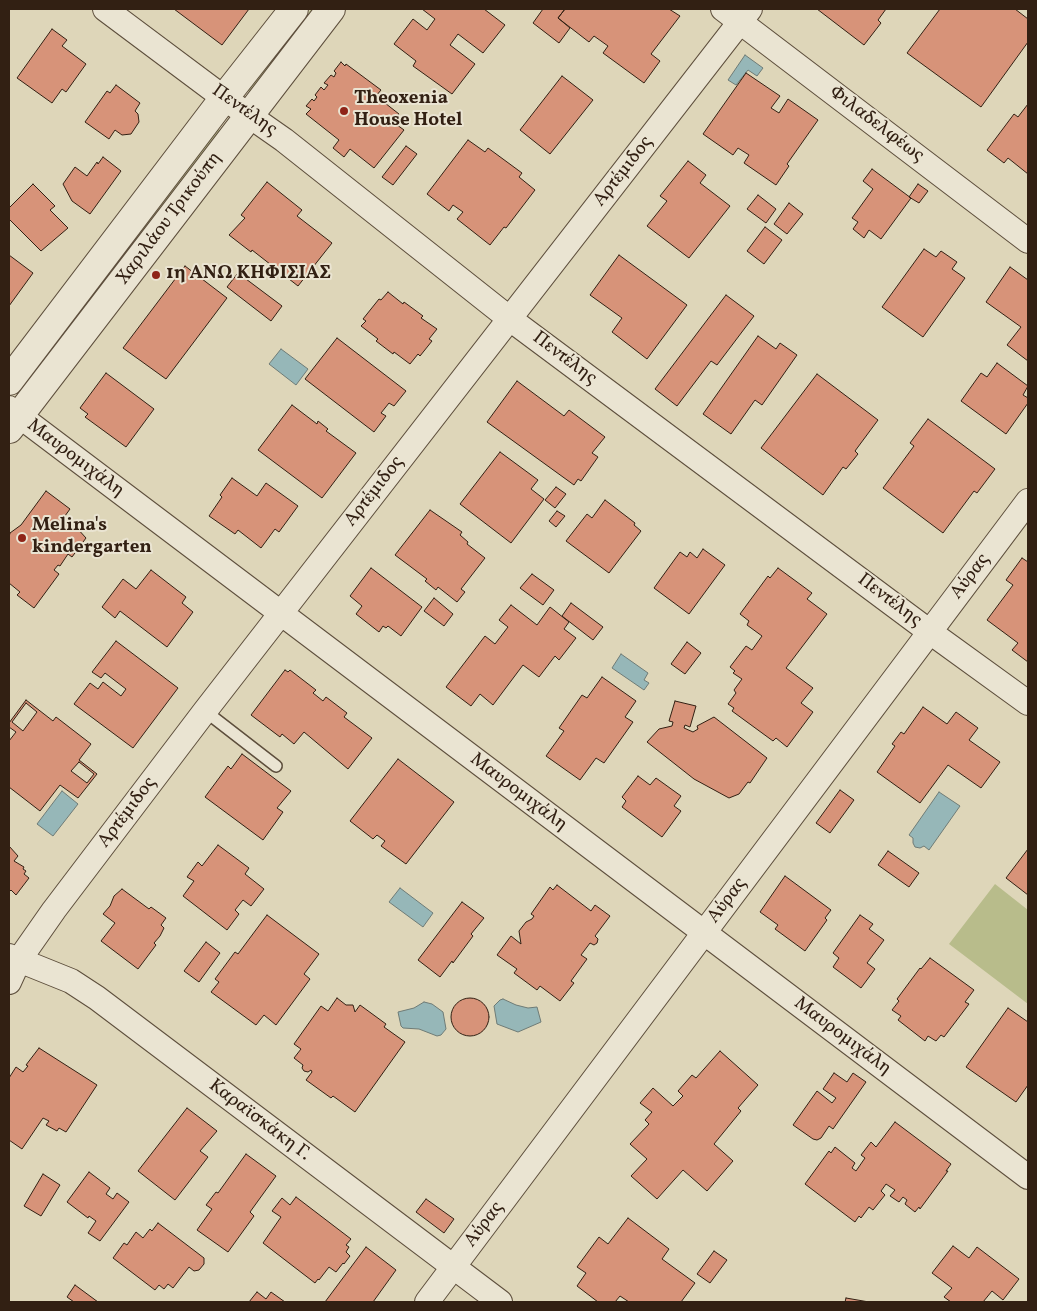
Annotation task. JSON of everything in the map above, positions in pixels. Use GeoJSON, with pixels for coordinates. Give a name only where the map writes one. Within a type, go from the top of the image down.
{"type":"FeatureCollection","features":[{"type":"Feature","properties":{"kind":"street","name":"Πεντέλης"},"geometry":{"type":"LineString","coordinates":[[106,9],[224,98],[284,140],[510,318],[1028,703]]}},
{"type":"Feature","properties":{"kind":"street","name":"Χαριλάου Τρικούπη"},"geometry":{"type":"LineString","coordinates":[[9,381],[294,9]]}},
{"type":"Feature","properties":{"kind":"street","name":"Χαριλάου Τρικούπη"},"geometry":{"type":"LineString","coordinates":[[12,418],[332,9]]}},
{"type":"Feature","properties":{"kind":"street","name":"Φιλαδελφέως"},"geometry":{"type":"LineString","coordinates":[[738,13],[1028,241]]}},
{"type":"Feature","properties":{"kind":"street","name":"Αρτέμιδος"},"geometry":{"type":"LineString","coordinates":[[9,982],[14,958],[54,910],[205,711],[510,318],[738,13]]}},
{"type":"Feature","properties":{"kind":"street","name":"Μαυρομιχάλη"},"geometry":{"type":"LineString","coordinates":[[12,418],[281,614],[1028,1177]]}},
{"type":"Feature","properties":{"kind":"street","name":"Αύρας"},"geometry":{"type":"LineString","coordinates":[[427,1302],[1028,500]]}},
{"type":"Feature","properties":{"kind":"street","name":"Καραϊσκάκη Γ."},"geometry":{"type":"LineString","coordinates":[[14,958],[71,981],[97,998],[500,1302]]}},
{"type":"Feature","properties":{"kind":"lane"},"geometry":{"type":"LineString","coordinates":[[205,711],[276,766]]}},
{"type":"Feature","properties":{"kind":"green space"},"geometry":{"type":"Polygon","coordinates":[[[311,9],[320,9],[254,95],[248,91],[311,9]]]}},
{"type":"Feature","properties":{"kind":"green space"},"geometry":{"type":"Polygon","coordinates":[[[218,129],[224,134],[36,375],[34,371],[218,129]]]}},
{"type":"Feature","properties":{"kind":"green space"},"geometry":{"type":"Polygon","coordinates":[[[995,884],[1028,910],[1028,1004],[949,944],[995,884]]]}},
{"type":"Feature","properties":{"kind":"water"},"geometry":{"type":"Polygon","coordinates":[[[745,55],[763,68],[757,76],[748,70],[736,85],[728,80],[745,55]]]}},
{"type":"Feature","properties":{"kind":"water"},"geometry":{"type":"Polygon","coordinates":[[[281,349],[308,369],[296,385],[269,364],[281,349]]]}},
{"type":"Feature","properties":{"kind":"water"},"geometry":{"type":"Polygon","coordinates":[[[621,654],[648,673],[644,680],[649,683],[644,690],[612,668],[621,654]]]}},
{"type":"Feature","properties":{"kind":"water"},"geometry":{"type":"Polygon","coordinates":[[[62,791],[78,804],[53,836],[37,824],[62,791]]]}},
{"type":"Feature","properties":{"kind":"water"},"geometry":{"type":"Polygon","coordinates":[[[939,792],[960,806],[929,850],[924,846],[920,848],[915,847],[913,838],[909,835],[939,792]]]}},
{"type":"Feature","properties":{"kind":"water"},"geometry":{"type":"Polygon","coordinates":[[[400,888],[433,913],[423,927],[389,902],[400,888]]]}},
{"type":"Feature","properties":{"kind":"water"},"geometry":{"type":"Polygon","coordinates":[[[503,999],[528,1008],[537,1007],[541,1022],[518,1032],[497,1024],[494,1006],[503,999]]]}},
{"type":"Feature","properties":{"kind":"water"},"geometry":{"type":"Polygon","coordinates":[[[424,1002],[432,1004],[443,1012],[446,1029],[441,1035],[437,1036],[419,1029],[403,1028],[401,1026],[398,1012],[414,1008],[424,1002]]]}},
{"type":"Feature","properties":{"kind":"building"},"geometry":{"type":"Polygon","coordinates":[[[174,9],[249,9],[222,45],[174,9]]]}},
{"type":"Feature","properties":{"kind":"building"},"geometry":{"type":"Polygon","coordinates":[[[422,9],[484,9],[505,25],[483,53],[458,34],[450,45],[475,64],[452,94],[413,66],[416,61],[394,44],[413,19],[427,30],[435,19],[422,9]]]}},
{"type":"Feature","properties":{"kind":"building"},"geometry":{"type":"Polygon","coordinates":[[[543,9],[565,9],[558,18],[570,28],[559,43],[533,23],[543,9]]]}},
{"type":"Feature","properties":{"kind":"building"},"geometry":{"type":"Polygon","coordinates":[[[565,9],[669,9],[680,16],[651,54],[660,61],[644,83],[603,53],[608,46],[594,36],[589,42],[558,18],[565,9]]]}},
{"type":"Feature","properties":{"kind":"building"},"geometry":{"type":"Polygon","coordinates":[[[817,9],[886,9],[878,20],[881,23],[864,45],[817,9]]]}},
{"type":"Feature","properties":{"kind":"building"},"geometry":{"type":"Polygon","coordinates":[[[940,9],[1015,9],[1028,19],[1028,42],[981,107],[907,53],[940,9]]]}},
{"type":"Feature","properties":{"kind":"building"},"geometry":{"type":"Polygon","coordinates":[[[52,29],[67,40],[62,46],[86,64],[66,92],[62,89],[52,103],[17,78],[52,29]]]}},
{"type":"Feature","properties":{"kind":"building"},"geometry":{"type":"Polygon","coordinates":[[[341,62],[381,90],[376,96],[399,114],[393,122],[404,130],[374,168],[350,149],[344,157],[333,148],[339,140],[306,114],[311,109],[306,106],[312,99],[314,101],[317,97],[315,95],[321,87],[324,90],[328,85],[324,83],[331,75],[334,77],[336,73],[334,71],[341,62]]]}},
{"type":"Feature","properties":{"kind":"building"},"geometry":{"type":"Polygon","coordinates":[[[746,73],[780,96],[771,108],[779,113],[788,99],[818,120],[787,164],[789,166],[776,185],[744,163],[749,155],[738,148],[733,155],[703,134],[746,73]]]}},
{"type":"Feature","properties":{"kind":"building"},"geometry":{"type":"Polygon","coordinates":[[[562,76],[593,100],[550,154],[520,130],[562,76]]]}},
{"type":"Feature","properties":{"kind":"building"},"geometry":{"type":"Polygon","coordinates":[[[116,85],[140,103],[135,111],[138,114],[139,122],[131,134],[122,135],[115,130],[109,139],[85,122],[107,91],[110,93],[116,85]]]}},
{"type":"Feature","properties":{"kind":"building"},"geometry":{"type":"Polygon","coordinates":[[[1028,104],[1028,174],[1008,158],[1004,163],[987,150],[1014,114],[1018,117],[1028,104]]]}},
{"type":"Feature","properties":{"kind":"building"},"geometry":{"type":"Polygon","coordinates":[[[468,140],[485,152],[488,148],[522,173],[519,177],[535,190],[506,228],[504,227],[490,245],[457,219],[463,212],[453,205],[449,211],[427,194],[468,140]]]}},
{"type":"Feature","properties":{"kind":"building"},"geometry":{"type":"Polygon","coordinates":[[[406,146],[417,154],[393,185],[382,177],[406,146]]]}},
{"type":"Feature","properties":{"kind":"building"},"geometry":{"type":"Polygon","coordinates":[[[103,157],[121,171],[90,214],[72,201],[63,184],[75,167],[87,176],[103,157]]]}},
{"type":"Feature","properties":{"kind":"building"},"geometry":{"type":"Polygon","coordinates":[[[688,161],[706,175],[700,183],[730,206],[689,258],[647,226],[667,201],[660,196],[688,161]]]}},
{"type":"Feature","properties":{"kind":"building"},"geometry":{"type":"Polygon","coordinates":[[[872,169],[911,198],[881,239],[869,230],[864,238],[853,229],[858,222],[852,218],[873,189],[863,181],[872,169]]]}},
{"type":"Feature","properties":{"kind":"building"},"geometry":{"type":"Polygon","coordinates":[[[267,182],[302,210],[297,216],[332,243],[298,286],[252,250],[251,252],[229,235],[245,218],[241,215],[267,182]]]}},
{"type":"Feature","properties":{"kind":"building"},"geometry":{"type":"Polygon","coordinates":[[[33,184],[55,206],[50,210],[68,228],[41,251],[9,219],[9,208],[33,184]]]}},
{"type":"Feature","properties":{"kind":"building"},"geometry":{"type":"Polygon","coordinates":[[[918,184],[928,191],[919,203],[909,197],[918,184]]]}},
{"type":"Feature","properties":{"kind":"building"},"geometry":{"type":"Polygon","coordinates":[[[758,195],[776,209],[766,223],[747,209],[758,195]]]}},
{"type":"Feature","properties":{"kind":"building"},"geometry":{"type":"Polygon","coordinates":[[[789,203],[803,214],[787,234],[774,224],[789,203]]]}},
{"type":"Feature","properties":{"kind":"building"},"geometry":{"type":"Polygon","coordinates":[[[765,227],[782,240],[764,264],[747,251],[765,227]]]}},
{"type":"Feature","properties":{"kind":"building"},"geometry":{"type":"Polygon","coordinates":[[[924,249],[936,257],[941,251],[957,262],[952,269],[965,278],[923,337],[882,307],[924,249]]]}},
{"type":"Feature","properties":{"kind":"building"},"geometry":{"type":"Polygon","coordinates":[[[9,255],[33,273],[9,306],[9,255]]]}},
{"type":"Feature","properties":{"kind":"building"},"geometry":{"type":"Polygon","coordinates":[[[619,255],[687,305],[647,359],[612,332],[622,318],[590,295],[619,255]]]}},
{"type":"Feature","properties":{"kind":"building"},"geometry":{"type":"Polygon","coordinates":[[[185,266],[227,298],[166,379],[123,348],[185,266]]]}},
{"type":"Feature","properties":{"kind":"building"},"geometry":{"type":"Polygon","coordinates":[[[1010,267],[1028,280],[1028,361],[1007,345],[1021,327],[986,302],[1010,267]]]}},
{"type":"Feature","properties":{"kind":"building"},"geometry":{"type":"Polygon","coordinates":[[[238,273],[282,306],[271,321],[227,287],[238,273]]]}},
{"type":"Feature","properties":{"kind":"building"},"geometry":{"type":"Polygon","coordinates":[[[388,292],[423,316],[421,318],[437,329],[429,339],[432,341],[420,356],[418,354],[410,364],[376,341],[378,339],[361,326],[366,321],[363,319],[379,299],[381,300],[388,292]]]}},
{"type":"Feature","properties":{"kind":"building"},"geometry":{"type":"Polygon","coordinates":[[[726,295],[754,316],[717,365],[711,361],[677,406],[655,389],[726,295]]]}},
{"type":"Feature","properties":{"kind":"building"},"geometry":{"type":"Polygon","coordinates":[[[758,336],[776,349],[780,343],[797,355],[762,405],[755,400],[731,434],[703,414],[758,336]]]}},
{"type":"Feature","properties":{"kind":"building"},"geometry":{"type":"Polygon","coordinates":[[[337,338],[406,391],[394,406],[389,403],[381,413],[386,416],[374,432],[305,379],[337,338]]]}},
{"type":"Feature","properties":{"kind":"building"},"geometry":{"type":"Polygon","coordinates":[[[997,363],[1028,386],[1023,395],[1028,398],[1028,403],[1006,434],[961,401],[981,373],[987,377],[997,363]]]}},
{"type":"Feature","properties":{"kind":"building"},"geometry":{"type":"Polygon","coordinates":[[[106,373],[154,409],[126,447],[85,417],[88,414],[80,408],[106,373]]]}},
{"type":"Feature","properties":{"kind":"building"},"geometry":{"type":"Polygon","coordinates":[[[817,374],[878,420],[855,451],[858,454],[846,469],[843,467],[823,495],[761,448],[817,374]]]}},
{"type":"Feature","properties":{"kind":"building"},"geometry":{"type":"Polygon","coordinates":[[[517,381],[564,416],[569,410],[605,437],[592,453],[598,457],[581,481],[578,479],[574,485],[487,422],[517,381]]]}},
{"type":"Feature","properties":{"kind":"building"},"geometry":{"type":"Polygon","coordinates":[[[292,405],[317,424],[318,421],[328,429],[326,431],[356,453],[322,498],[258,450],[292,405]]]}},
{"type":"Feature","properties":{"kind":"building"},"geometry":{"type":"Polygon","coordinates":[[[928,419],[995,469],[977,493],[974,491],[943,533],[883,488],[914,446],[910,443],[928,419]]]}},
{"type":"Feature","properties":{"kind":"building"},"geometry":{"type":"Polygon","coordinates":[[[500,452],[538,480],[531,489],[544,499],[511,543],[460,504],[500,452]]]}},
{"type":"Feature","properties":{"kind":"building"},"geometry":{"type":"Polygon","coordinates":[[[232,478],[257,496],[266,483],[298,506],[279,532],[275,529],[261,548],[238,530],[235,534],[209,516],[232,478]]]}},
{"type":"Feature","properties":{"kind":"building"},"geometry":{"type":"Polygon","coordinates":[[[556,487],[566,494],[555,508],[545,500],[556,487]]]}},
{"type":"Feature","properties":{"kind":"building"},"geometry":{"type":"Polygon","coordinates":[[[46,491],[70,509],[62,520],[76,527],[86,538],[72,557],[68,554],[60,566],[58,565],[54,570],[59,574],[34,608],[17,595],[20,592],[9,583],[9,537],[10,533],[21,525],[46,491]]]}},
{"type":"Feature","properties":{"kind":"building"},"geometry":{"type":"Polygon","coordinates":[[[605,500],[635,523],[634,525],[641,531],[609,573],[566,541],[587,514],[592,518],[605,500]]]}},
{"type":"Feature","properties":{"kind":"building"},"geometry":{"type":"Polygon","coordinates":[[[430,510],[462,532],[460,535],[468,542],[467,544],[485,558],[461,589],[465,592],[457,602],[438,587],[436,590],[425,581],[427,579],[395,555],[430,510]]]}},
{"type":"Feature","properties":{"kind":"building"},"geometry":{"type":"Polygon","coordinates":[[[557,511],[565,516],[556,527],[549,521],[557,511]]]}},
{"type":"Feature","properties":{"kind":"building"},"geometry":{"type":"Polygon","coordinates":[[[703,549],[725,565],[689,614],[654,588],[680,552],[687,557],[690,552],[697,558],[703,549]]]}},
{"type":"Feature","properties":{"kind":"building"},"geometry":{"type":"Polygon","coordinates":[[[1022,558],[1028,562],[1028,662],[1012,650],[1018,643],[987,620],[1013,585],[1006,580],[1022,558]]]}},
{"type":"Feature","properties":{"kind":"building"},"geometry":{"type":"Polygon","coordinates":[[[371,568],[422,607],[401,636],[388,626],[386,628],[383,626],[379,632],[356,614],[362,606],[350,596],[371,568]]]}},
{"type":"Feature","properties":{"kind":"building"},"geometry":{"type":"Polygon","coordinates":[[[778,568],[812,593],[807,599],[827,614],[786,668],[813,688],[801,703],[813,712],[787,747],[776,738],[773,741],[732,711],[734,708],[728,704],[736,693],[734,690],[742,679],[733,673],[735,671],[730,667],[746,646],[752,650],[762,636],[747,625],[749,621],[740,614],[768,576],[770,578],[778,568]]]}},
{"type":"Feature","properties":{"kind":"building"},"geometry":{"type":"Polygon","coordinates":[[[151,570],[186,597],[182,603],[193,612],[167,647],[120,611],[115,618],[102,607],[123,579],[136,589],[151,570]]]}},
{"type":"Feature","properties":{"kind":"building"},"geometry":{"type":"Polygon","coordinates":[[[532,574],[554,590],[543,605],[520,588],[532,574]]]}},
{"type":"Feature","properties":{"kind":"building"},"geometry":{"type":"Polygon","coordinates":[[[434,598],[453,614],[444,626],[424,611],[434,598]]]}},
{"type":"Feature","properties":{"kind":"building"},"geometry":{"type":"Polygon","coordinates":[[[571,603],[603,627],[593,640],[562,616],[571,603]]]}},
{"type":"Feature","properties":{"kind":"building"},"geometry":{"type":"Polygon","coordinates":[[[511,605],[537,625],[550,607],[569,622],[564,629],[576,638],[559,660],[555,656],[539,677],[523,665],[493,705],[480,694],[471,706],[446,687],[485,636],[495,644],[508,627],[499,620],[511,605]]]}},
{"type":"Feature","properties":{"kind":"building"},"geometry":{"type":"Polygon","coordinates":[[[116,641],[178,688],[133,748],[74,704],[90,683],[98,689],[103,682],[121,696],[126,689],[105,673],[101,678],[92,672],[116,641]]]}},
{"type":"Feature","properties":{"kind":"building"},"geometry":{"type":"Polygon","coordinates":[[[687,642],[701,653],[685,674],[671,664],[687,642]]]}},
{"type":"Feature","properties":{"kind":"building"},"geometry":{"type":"Polygon","coordinates":[[[285,670],[288,672],[290,670],[316,690],[313,693],[323,701],[326,697],[347,713],[344,717],[372,738],[348,769],[304,732],[294,744],[282,734],[280,737],[251,715],[285,670]]]}},
{"type":"Feature","properties":{"kind":"building"},"geometry":{"type":"Polygon","coordinates":[[[602,677],[636,701],[625,717],[633,722],[604,763],[596,758],[580,780],[546,756],[564,731],[559,728],[582,695],[587,698],[602,677]]]}},
{"type":"Feature","properties":{"kind":"building"},"geometry":{"type":"Polygon","coordinates":[[[26,700],[53,721],[56,717],[91,744],[79,760],[97,774],[78,798],[60,785],[40,811],[9,787],[9,741],[16,732],[9,727],[9,723],[26,700]],[[26,703],[12,722],[23,731],[37,712],[26,703]],[[79,762],[71,771],[87,783],[94,774],[79,762]]]}},
{"type":"Feature","properties":{"kind":"building"},"geometry":{"type":"Polygon","coordinates":[[[675,701],[696,706],[690,727],[685,725],[684,728],[693,732],[698,729],[697,726],[714,717],[767,758],[750,783],[748,782],[739,794],[729,798],[694,779],[647,742],[659,729],[672,726],[673,722],[669,721],[675,701]]]}},
{"type":"Feature","properties":{"kind":"building"},"geometry":{"type":"Polygon","coordinates":[[[923,707],[947,724],[956,712],[978,728],[969,740],[1000,762],[981,788],[948,765],[920,803],[877,772],[895,746],[892,744],[901,732],[904,734],[923,707]]]}},
{"type":"Feature","properties":{"kind":"building"},"geometry":{"type":"Polygon","coordinates":[[[242,754],[291,791],[277,808],[283,812],[263,840],[205,797],[228,766],[231,769],[242,754]]]}},
{"type":"Feature","properties":{"kind":"building"},"geometry":{"type":"Polygon","coordinates":[[[398,759],[454,802],[406,864],[381,846],[385,841],[377,835],[373,839],[350,821],[398,759]]]}},
{"type":"Feature","properties":{"kind":"building"},"geometry":{"type":"Polygon","coordinates":[[[638,776],[650,785],[656,778],[681,796],[674,806],[681,811],[662,837],[622,807],[626,801],[622,797],[638,776]]]}},
{"type":"Feature","properties":{"kind":"building"},"geometry":{"type":"Polygon","coordinates":[[[840,790],[854,800],[830,833],[816,823],[840,790]]]}},
{"type":"Feature","properties":{"kind":"building"},"geometry":{"type":"Polygon","coordinates":[[[218,845],[249,868],[245,874],[264,889],[251,906],[243,900],[235,910],[239,914],[227,930],[183,896],[194,881],[187,877],[198,862],[202,866],[218,845]]]}},
{"type":"Feature","properties":{"kind":"building"},"geometry":{"type":"Polygon","coordinates":[[[9,846],[18,856],[14,861],[24,867],[23,869],[26,871],[24,874],[29,878],[16,895],[11,890],[9,892],[9,846]]]}},
{"type":"Feature","properties":{"kind":"building"},"geometry":{"type":"Polygon","coordinates":[[[1028,849],[1028,895],[1006,878],[1028,849]]]}},
{"type":"Feature","properties":{"kind":"building"},"geometry":{"type":"Polygon","coordinates":[[[888,851],[919,873],[909,887],[878,865],[888,851]]]}},
{"type":"Feature","properties":{"kind":"building"},"geometry":{"type":"Polygon","coordinates":[[[785,876],[831,910],[825,918],[827,920],[805,951],[775,929],[778,925],[760,912],[785,876]]]}},
{"type":"Feature","properties":{"kind":"building"},"geometry":{"type":"Polygon","coordinates":[[[557,885],[591,911],[595,905],[610,916],[595,936],[598,939],[597,943],[594,945],[590,943],[581,955],[587,959],[571,981],[574,983],[560,1001],[540,986],[537,990],[514,973],[517,969],[497,955],[511,936],[521,944],[519,931],[526,922],[532,919],[534,916],[531,914],[550,887],[553,890],[557,885]]]}},
{"type":"Feature","properties":{"kind":"building"},"geometry":{"type":"Polygon","coordinates":[[[122,889],[149,909],[151,907],[166,918],[161,925],[164,928],[154,943],[156,945],[138,969],[101,941],[115,923],[103,914],[110,906],[114,896],[122,889]]]}},
{"type":"Feature","properties":{"kind":"building"},"geometry":{"type":"Polygon","coordinates":[[[462,902],[484,918],[471,934],[473,936],[453,963],[452,961],[440,977],[418,960],[462,902]]]}},
{"type":"Feature","properties":{"kind":"building"},"geometry":{"type":"Polygon","coordinates":[[[267,915],[319,954],[304,974],[310,979],[276,1025],[264,1015],[256,1025],[211,992],[219,982],[215,979],[235,952],[238,954],[267,915]]]}},
{"type":"Feature","properties":{"kind":"building"},"geometry":{"type":"Polygon","coordinates":[[[860,915],[873,924],[869,929],[884,940],[867,963],[875,969],[861,988],[833,967],[839,958],[833,953],[860,915]]]}},
{"type":"Feature","properties":{"kind":"building"},"geometry":{"type":"Polygon","coordinates":[[[206,942],[220,953],[199,982],[184,971],[206,942]]]}},
{"type":"Feature","properties":{"kind":"building"},"geometry":{"type":"Polygon","coordinates":[[[930,958],[974,990],[965,1002],[969,1004],[944,1037],[941,1035],[936,1041],[928,1036],[925,1041],[898,1020],[901,1016],[892,1010],[899,1001],[897,999],[920,968],[930,958]]]}},
{"type":"Feature","properties":{"kind":"building"},"geometry":{"type":"Polygon","coordinates":[[[337,998],[346,1005],[353,1005],[355,1012],[360,1005],[386,1024],[384,1027],[405,1042],[355,1112],[306,1080],[312,1072],[311,1070],[308,1072],[304,1071],[303,1065],[294,1058],[301,1049],[294,1044],[321,1006],[328,1011],[337,998]]]}},
{"type":"Feature","properties":{"kind":"building"},"geometry":{"type":"Polygon","coordinates":[[[470,998],[483,1004],[489,1017],[483,1030],[470,1036],[457,1030],[451,1017],[457,1004],[470,998]]]}},
{"type":"Feature","properties":{"kind":"building"},"geometry":{"type":"Polygon","coordinates":[[[1008,1008],[1028,1022],[1028,1085],[1016,1102],[966,1067],[1008,1008]]]}},
{"type":"Feature","properties":{"kind":"building"},"geometry":{"type":"Polygon","coordinates":[[[39,1048],[97,1085],[66,1132],[59,1128],[57,1131],[46,1125],[49,1121],[43,1118],[22,1149],[9,1140],[9,1078],[16,1067],[23,1072],[39,1048]]]}},
{"type":"Feature","properties":{"kind":"building"},"geometry":{"type":"Polygon","coordinates":[[[720,1051],[758,1085],[738,1108],[741,1111],[714,1144],[733,1161],[707,1191],[683,1170],[657,1199],[631,1176],[647,1159],[630,1144],[649,1124],[645,1120],[652,1112],[640,1103],[653,1088],[673,1106],[683,1096],[678,1091],[692,1075],[696,1078],[720,1051]]]}},
{"type":"Feature","properties":{"kind":"building"},"geometry":{"type":"Polygon","coordinates":[[[834,1073],[847,1082],[853,1073],[866,1082],[833,1129],[829,1126],[821,1138],[813,1139],[793,1125],[817,1091],[832,1103],[836,1098],[823,1089],[834,1073]]]}},
{"type":"Feature","properties":{"kind":"building"},"geometry":{"type":"Polygon","coordinates":[[[187,1108],[217,1131],[200,1151],[208,1157],[175,1200],[138,1171],[187,1108]]]}},
{"type":"Feature","properties":{"kind":"building"},"geometry":{"type":"Polygon","coordinates":[[[895,1122],[951,1164],[946,1171],[948,1171],[920,1209],[919,1207],[915,1212],[905,1204],[907,1200],[903,1197],[899,1202],[890,1196],[895,1190],[886,1184],[881,1191],[885,1195],[873,1210],[869,1207],[861,1218],[859,1216],[855,1222],[805,1184],[829,1151],[831,1153],[835,1147],[855,1163],[852,1168],[856,1171],[865,1158],[861,1155],[871,1142],[876,1147],[895,1122]]]}},
{"type":"Feature","properties":{"kind":"building"},"geometry":{"type":"Polygon","coordinates":[[[246,1154],[276,1176],[250,1212],[254,1216],[228,1252],[197,1230],[212,1209],[206,1205],[216,1192],[218,1193],[246,1154]]]}},
{"type":"Feature","properties":{"kind":"building"},"geometry":{"type":"Polygon","coordinates":[[[89,1172],[110,1188],[106,1194],[113,1199],[117,1193],[129,1202],[100,1241],[88,1233],[96,1221],[89,1216],[88,1218],[67,1202],[89,1172]]]}},
{"type":"Feature","properties":{"kind":"building"},"geometry":{"type":"Polygon","coordinates":[[[43,1174],[60,1185],[41,1216],[24,1206],[43,1174]]]}},
{"type":"Feature","properties":{"kind":"building"},"geometry":{"type":"Polygon","coordinates":[[[296,1197],[351,1239],[346,1245],[349,1247],[346,1252],[350,1256],[344,1264],[336,1272],[329,1267],[315,1283],[263,1243],[281,1217],[272,1211],[282,1198],[290,1205],[296,1197]]]}},
{"type":"Feature","properties":{"kind":"building"},"geometry":{"type":"Polygon","coordinates":[[[426,1199],[454,1219],[444,1233],[416,1212],[426,1199]]]}},
{"type":"Feature","properties":{"kind":"building"},"geometry":{"type":"Polygon","coordinates":[[[628,1218],[669,1249],[662,1259],[695,1283],[681,1302],[629,1302],[620,1296],[615,1302],[598,1302],[577,1286],[586,1273],[577,1267],[599,1237],[608,1244],[628,1218]]]}},
{"type":"Feature","properties":{"kind":"building"},"geometry":{"type":"Polygon","coordinates":[[[158,1223],[204,1258],[204,1264],[199,1270],[194,1271],[189,1267],[173,1288],[168,1284],[164,1289],[159,1285],[155,1290],[113,1258],[124,1243],[127,1245],[136,1232],[143,1238],[158,1223]]]}},
{"type":"Feature","properties":{"kind":"building"},"geometry":{"type":"Polygon","coordinates":[[[953,1246],[969,1258],[977,1247],[1019,1279],[1003,1300],[992,1291],[983,1302],[951,1302],[944,1297],[952,1288],[932,1273],[953,1246]]]}},
{"type":"Feature","properties":{"kind":"building"},"geometry":{"type":"Polygon","coordinates":[[[366,1247],[396,1270],[373,1302],[325,1302],[366,1247]]]}},
{"type":"Feature","properties":{"kind":"building"},"geometry":{"type":"Polygon","coordinates":[[[714,1251],[727,1260],[710,1283],[697,1274],[714,1251]]]}},
{"type":"Feature","properties":{"kind":"building"},"geometry":{"type":"Polygon","coordinates":[[[75,1285],[98,1302],[74,1302],[67,1297],[75,1285]]]}},
{"type":"Feature","properties":{"kind":"building"},"geometry":{"type":"Polygon","coordinates":[[[257,1292],[266,1299],[271,1292],[285,1302],[249,1302],[257,1292]]]}},
{"type":"Feature","properties":{"kind":"building"},"geometry":{"type":"Polygon","coordinates":[[[846,1298],[869,1302],[845,1302],[846,1298]]]}},
{"type":"Feature","properties":{"kind":"place","name":"Theoxenia House Hotel"},"geometry":{"type":"Point","coordinates":[344,111]}},
{"type":"Feature","properties":{"kind":"place","name":"1η ΑΝΩ ΚΗΦΙΣΙΑΣ"},"geometry":{"type":"Point","coordinates":[156,275]}},
{"type":"Feature","properties":{"kind":"place","name":"Melina's kindergarten"},"geometry":{"type":"Point","coordinates":[22,538]}}]}
